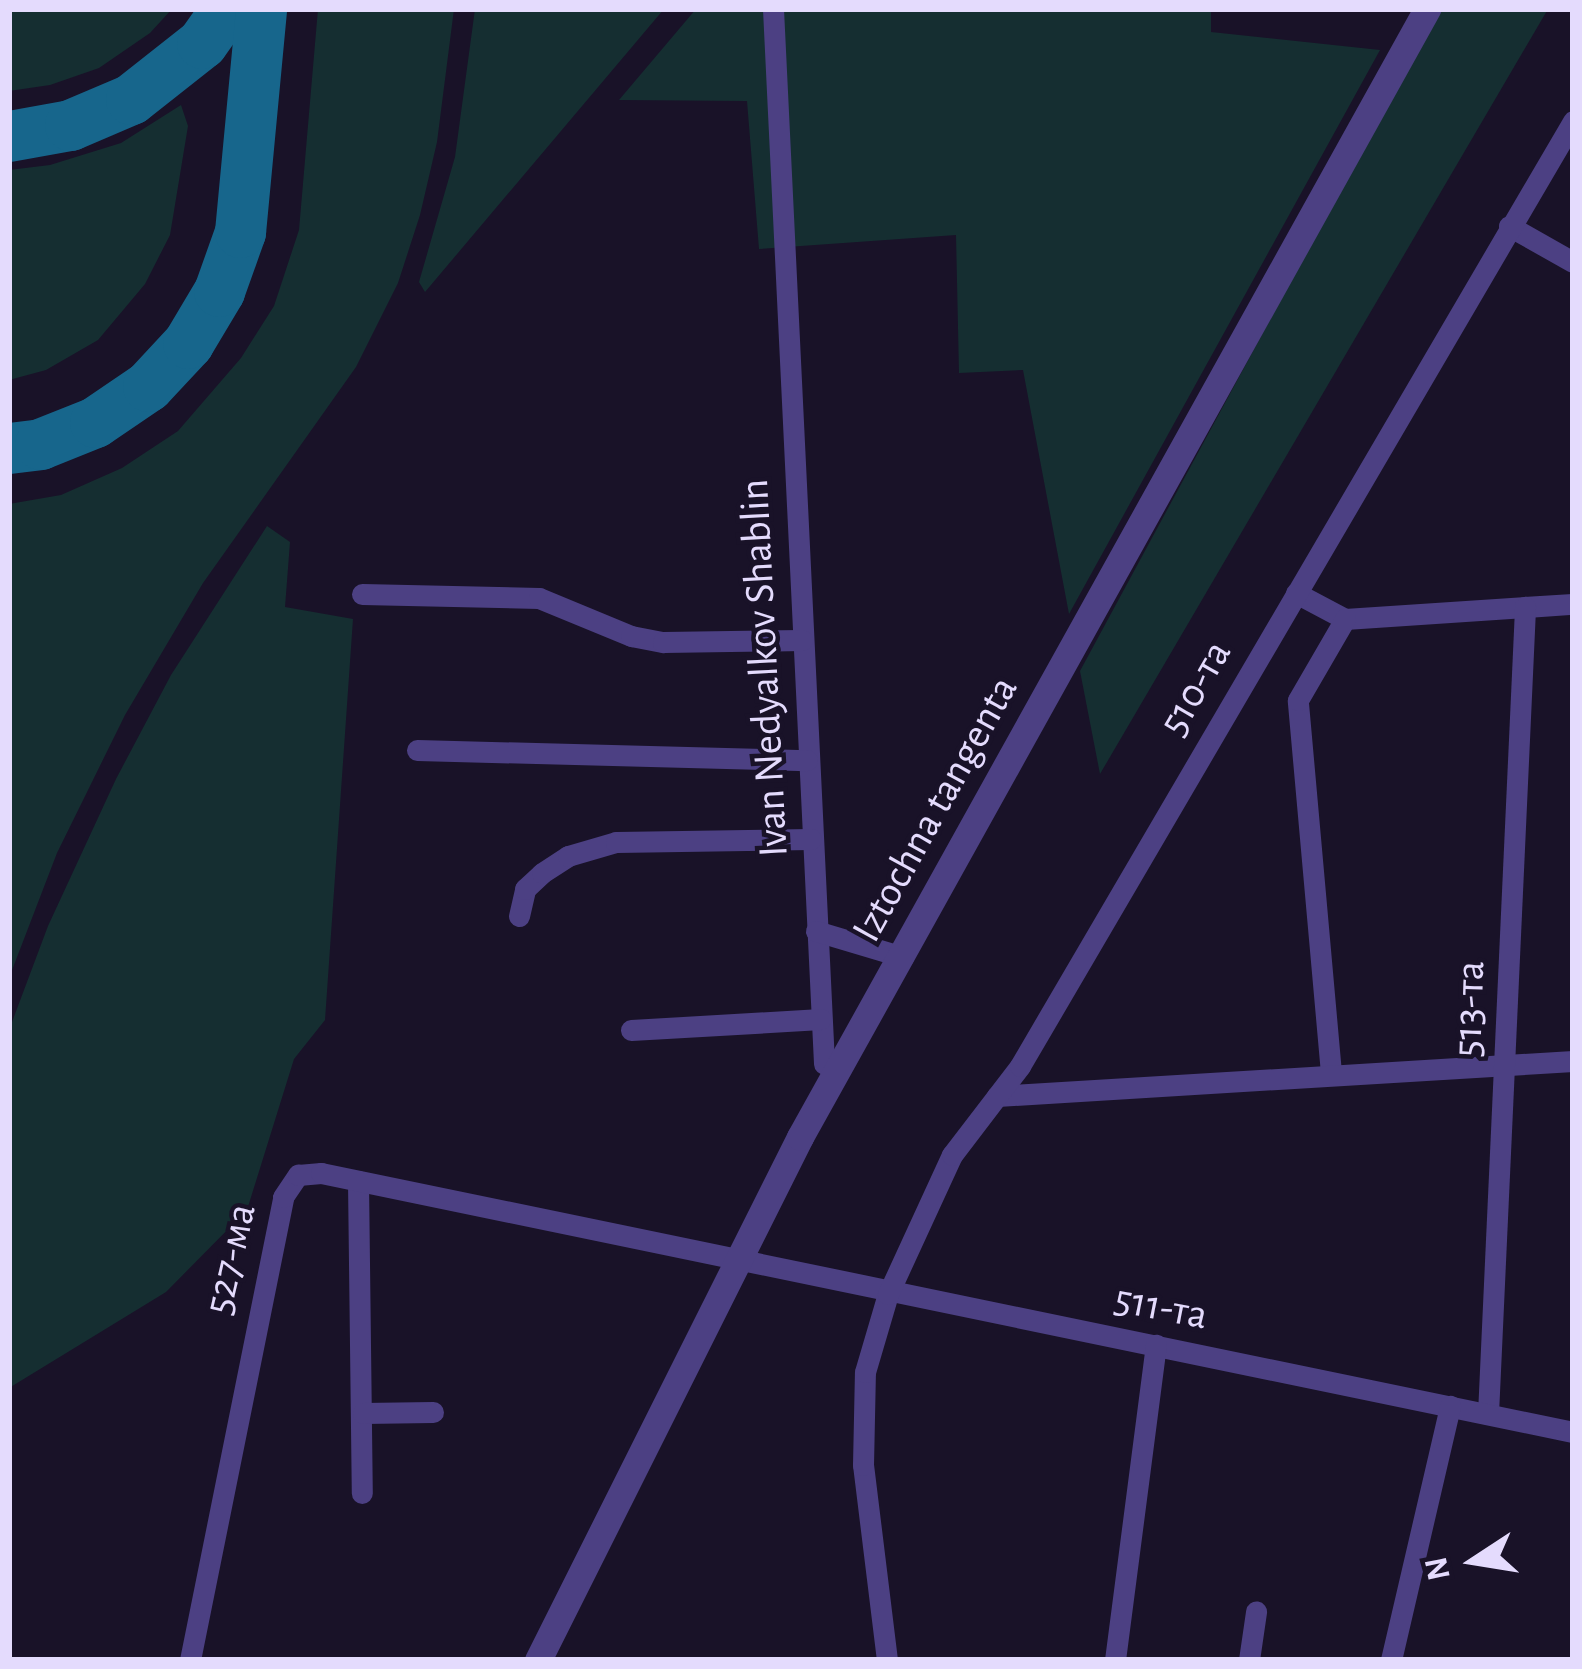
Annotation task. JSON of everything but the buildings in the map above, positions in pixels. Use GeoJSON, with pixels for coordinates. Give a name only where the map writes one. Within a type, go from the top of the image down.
{"type":"FeatureCollection","features":[{"type":"Feature","properties":{"kind":"street","name":"Ivan Nedyalkov Shablin"},"geometry":{"type":"LineString","coordinates":[[772,9],[824,1064]]}},
{"type":"Feature","properties":{"kind":"street","name":"Iztochna tangenta"},"geometry":{"type":"LineString","coordinates":[[538,1660],[735,1258],[1427,9]]}},
{"type":"Feature","properties":{"kind":"street","name":"510-та"},"geometry":{"type":"LineString","coordinates":[[887,1660],[863,1465],[865,1372],[888,1294],[952,1155],[1021,1066],[1573,121]]}},
{"type":"Feature","properties":{"kind":"street"},"geometry":{"type":"LineString","coordinates":[[1509,226],[1573,262]]}},
{"type":"Feature","properties":{"kind":"street"},"geometry":{"type":"LineString","coordinates":[[1296,592],[1345,619],[1573,604]]}},
{"type":"Feature","properties":{"kind":"street"},"geometry":{"type":"LineString","coordinates":[[362,594],[539,598],[631,636],[663,642],[802,640]]}},
{"type":"Feature","properties":{"kind":"street","name":"513-та"},"geometry":{"type":"LineString","coordinates":[[1488,1414],[1525,607]]}},
{"type":"Feature","properties":{"kind":"street"},"geometry":{"type":"LineString","coordinates":[[1330,1073],[1298,700],[1345,619]]}},
{"type":"Feature","properties":{"kind":"street"},"geometry":{"type":"LineString","coordinates":[[417,750],[808,760]]}},
{"type":"Feature","properties":{"kind":"street"},"geometry":{"type":"LineString","coordinates":[[519,916],[525,889],[542,873],[568,856],[616,842],[812,839]]}},
{"type":"Feature","properties":{"kind":"street"},"geometry":{"type":"LineString","coordinates":[[816,931],[903,956]]}},
{"type":"Feature","properties":{"kind":"street"},"geometry":{"type":"LineString","coordinates":[[631,1030],[821,1019]]}},
{"type":"Feature","properties":{"kind":"street"},"geometry":{"type":"LineString","coordinates":[[997,1096],[1573,1061]]}},
{"type":"Feature","properties":{"kind":"street","name":"527-ма"},"geometry":{"type":"LineString","coordinates":[[190,1660],[283,1197],[298,1175],[321,1173],[735,1258]]}},
{"type":"Feature","properties":{"kind":"street"},"geometry":{"type":"LineString","coordinates":[[358,1181],[356,1312],[363,1413],[362,1493]]}},
{"type":"Feature","properties":{"kind":"street","name":"511-та"},"geometry":{"type":"LineString","coordinates":[[735,1258],[888,1294],[1573,1432]]}},
{"type":"Feature","properties":{"kind":"street"},"geometry":{"type":"LineString","coordinates":[[1115,1660],[1156,1346]]}},
{"type":"Feature","properties":{"kind":"street"},"geometry":{"type":"LineString","coordinates":[[1391,1660],[1450,1406]]}},
{"type":"Feature","properties":{"kind":"street"},"geometry":{"type":"LineString","coordinates":[[363,1413],[434,1412]]}},
{"type":"Feature","properties":{"kind":"street"},"geometry":{"type":"LineString","coordinates":[[1249,1660],[1256,1612]]}},
{"type":"Feature","properties":{"kind":"green space"},"geometry":{"type":"Polygon","coordinates":[[[9,9],[172,9],[150,33],[99,68],[50,85],[9,91],[9,9]]]}},
{"type":"Feature","properties":{"kind":"green space"},"geometry":{"type":"Polygon","coordinates":[[[318,9],[454,9],[437,142],[420,215],[398,283],[356,367],[203,583],[125,715],[57,853],[9,978],[9,504],[61,495],[122,468],[178,431],[241,358],[274,306],[299,230],[318,9]]]}},
{"type":"Feature","properties":{"kind":"green space"},"geometry":{"type":"Polygon","coordinates":[[[475,9],[664,9],[425,292],[419,282],[455,157],[475,9]]]}},
{"type":"Feature","properties":{"kind":"green space"},"geometry":{"type":"Polygon","coordinates":[[[696,9],[1211,9],[1211,32],[1380,50],[1069,614],[1023,370],[959,373],[956,235],[759,249],[747,101],[619,100],[696,9]]]}},
{"type":"Feature","properties":{"kind":"green space"},"geometry":{"type":"Polygon","coordinates":[[[1438,9],[1548,9],[1100,774],[1080,671],[1438,9]]]}},
{"type":"Feature","properties":{"kind":"green space"},"geometry":{"type":"Polygon","coordinates":[[[181,105],[188,126],[170,235],[145,284],[98,340],[46,370],[9,380],[9,170],[50,165],[121,143],[181,105]]]}},
{"type":"Feature","properties":{"kind":"green space"},"geometry":{"type":"Polygon","coordinates":[[[267,526],[290,542],[285,607],[353,619],[325,1020],[294,1059],[247,1210],[166,1292],[9,1388],[9,1030],[48,926],[116,779],[171,675],[267,526]]]}},
{"type":"Feature","properties":{"kind":"taxiway"},"geometry":{"type":"LineString","coordinates":[[9,136],[70,125],[131,99],[202,43],[226,9]]}},
{"type":"Feature","properties":{"kind":"taxiway"},"geometry":{"type":"LineString","coordinates":[[9,448],[40,444],[95,422],[148,386],[188,343],[219,291],[240,232],[261,9]]}}]}
